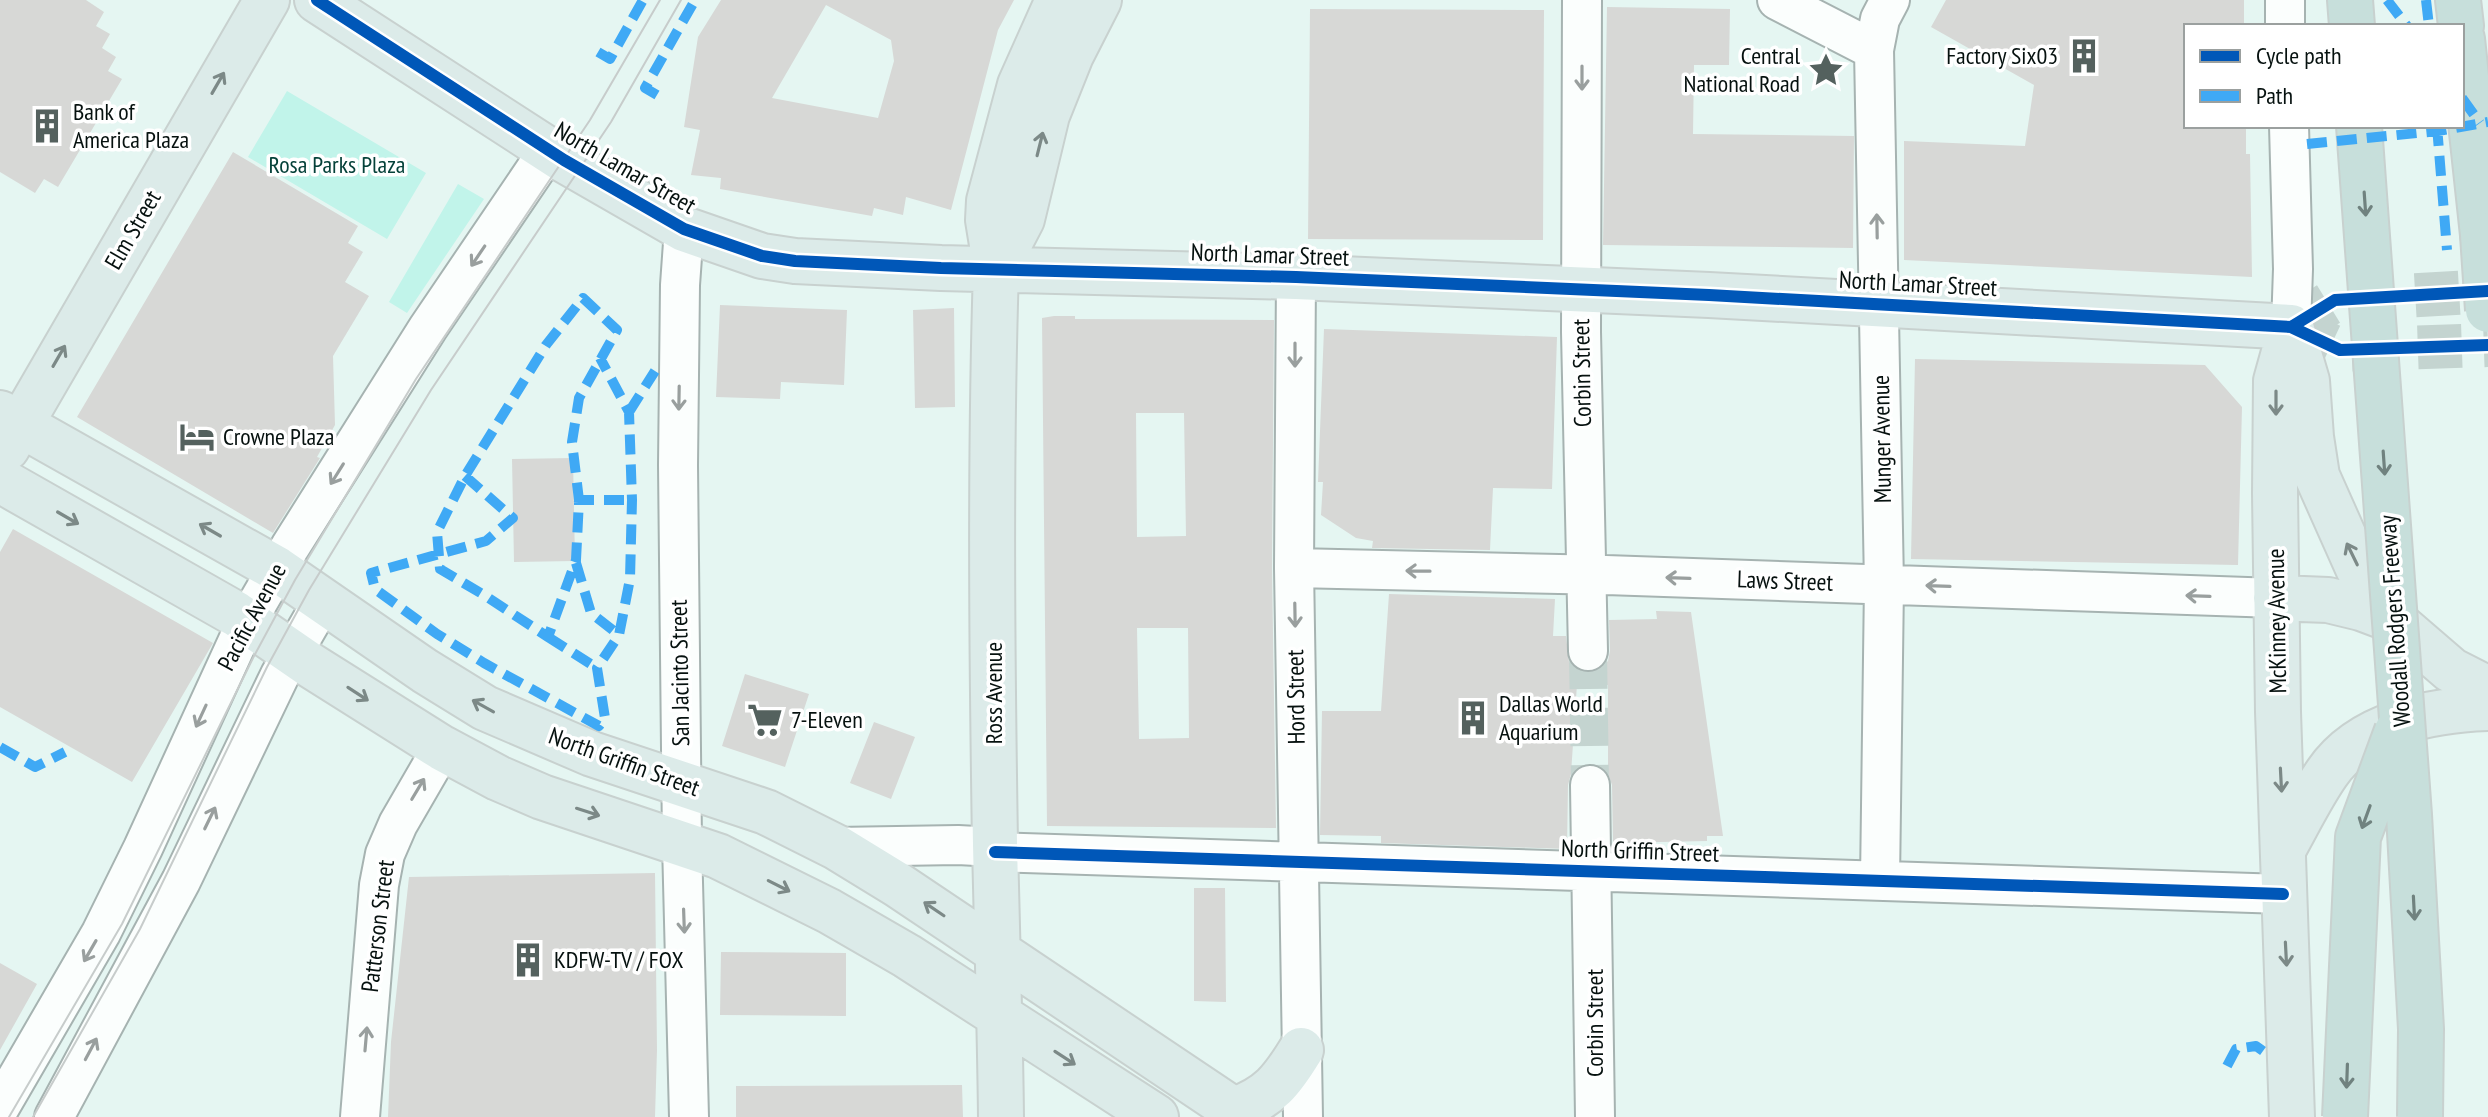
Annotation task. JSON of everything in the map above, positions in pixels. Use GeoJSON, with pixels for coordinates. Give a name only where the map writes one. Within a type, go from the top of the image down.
{"type":"FeatureCollection","features":[{"type":"Feature","properties":{"kind":"highway"},"geometry":{"type":"LineString","coordinates":[[2350,0],[2352,24]]}},
{"type":"Feature","properties":{"kind":"highway"},"geometry":{"type":"LineString","coordinates":[[2464,55],[2488,310]]}},
{"type":"Feature","properties":{"kind":"highway","name":"Woodall Rodgers Freeway"},"geometry":{"type":"LineString","coordinates":[[2359,128],[2403,718],[2421,1029],[2420,1117]]}},
{"type":"Feature","properties":{"kind":"highway"},"geometry":{"type":"LineString","coordinates":[[2345,1117],[2358,837],[2403,718]]}},
{"type":"Feature","properties":{"kind":"main road","name":"Elm Street"},"geometry":{"type":"LineString","coordinates":[[7,432],[267,0]]}},
{"type":"Feature","properties":{"kind":"main road","name":"North Lamar Street"},"geometry":{"type":"LineString","coordinates":[[317,0],[548,151],[684,229],[762,256],[795,261],[1296,277],[1581,290],[2291,327]]}},
{"type":"Feature","properties":{"kind":"main road","name":"Ross Avenue"},"geometry":{"type":"LineString","coordinates":[[1001,1117],[995,850],[993,472],[996,269],[988,220],[989,201],[1020,85],[1058,0]]}},
{"type":"Feature","properties":{"kind":"main road","name":"Ross Avenue"},"geometry":{"type":"LineString","coordinates":[[996,269],[1022,219],[1047,115],[1071,55],[1099,0]]}},
{"type":"Feature","properties":{"kind":"main road","name":"McKinney Avenue"},"geometry":{"type":"LineString","coordinates":[[2291,327],[2276,381],[2276,598],[2292,1117]]}},
{"type":"Feature","properties":{"kind":"main road"},"geometry":{"type":"LineString","coordinates":[[2291,327],[2307,381],[2317,476],[2358,568],[2393,620],[2451,670],[2488,689]]}},
{"type":"Feature","properties":{"kind":"main road","name":"North Griffin Street"},"geometry":{"type":"LineString","coordinates":[[7,432],[277,569],[425,671],[485,708],[592,754],[766,812],[836,847],[898,885],[1239,1113]]}},
{"type":"Feature","properties":{"kind":"main road"},"geometry":{"type":"LineString","coordinates":[[0,480],[247,621],[442,748],[498,778],[542,797],[718,856],[829,911],[907,956],[1156,1117]]}},
{"type":"Feature","properties":{"kind":"main road"},"geometry":{"type":"LineString","coordinates":[[2276,598],[2328,600],[2393,620]]}},
{"type":"Feature","properties":{"kind":"main road"},"geometry":{"type":"LineString","coordinates":[[2284,848],[2328,770],[2355,745],[2384,729],[2430,713],[2488,708]]}},
{"type":"Feature","properties":{"kind":"main road"},"geometry":{"type":"LineString","coordinates":[[1239,1113],[1270,1092],[1285,1076],[1301,1050]]}},
{"type":"Feature","properties":{"kind":"street","name":"Corbin Street"},"geometry":{"type":"LineString","coordinates":[[1582,0],[1581,290],[1588,651]]}},
{"type":"Feature","properties":{"kind":"street"},"geometry":{"type":"LineString","coordinates":[[1777,0],[1874,50]]}},
{"type":"Feature","properties":{"kind":"street","name":"Munger Avenue"},"geometry":{"type":"LineString","coordinates":[[1880,881],[1884,584],[1874,50],[1880,19],[1890,0]]}},
{"type":"Feature","properties":{"kind":"street"},"geometry":{"type":"LineString","coordinates":[[2285,0],[2285,24]]}},
{"type":"Feature","properties":{"kind":"street","name":"McKinney Avenue"},"geometry":{"type":"LineString","coordinates":[[2289,128],[2293,269],[2291,327]]}},
{"type":"Feature","properties":{"kind":"street","name":"Pacific Avenue"},"geometry":{"type":"LineString","coordinates":[[0,1107],[101,933],[247,621],[428,328],[548,151]]}},
{"type":"Feature","properties":{"kind":"street","name":"San Jacinto Street"},"geometry":{"type":"LineString","coordinates":[[684,229],[680,285],[678,465],[689,1117]]}},
{"type":"Feature","properties":{"kind":"street","name":"Hord Street"},"geometry":{"type":"LineString","coordinates":[[1296,277],[1294,568],[1303,1117]]}},
{"type":"Feature","properties":{"kind":"street","name":"Laws Street"},"geometry":{"type":"LineString","coordinates":[[1294,568],[2276,598]]}},
{"type":"Feature","properties":{"kind":"street"},"geometry":{"type":"LineString","coordinates":[[54,1117],[181,881],[293,652],[324,599]]}},
{"type":"Feature","properties":{"kind":"street","name":"Patterson Street"},"geometry":{"type":"LineString","coordinates":[[360,1117],[379,885],[385,854],[398,824],[442,748]]}},
{"type":"Feature","properties":{"kind":"street","name":"Corbin Street"},"geometry":{"type":"LineString","coordinates":[[1590,785],[1595,1117]]}},
{"type":"Feature","properties":{"kind":"street","name":"North Griffin Street"},"geometry":{"type":"LineString","coordinates":[[836,847],[958,845],[995,850],[1298,862],[2283,894]]}},
{"type":"Feature","properties":{"kind":"green space","name":"Rosa Parks Plaza"},"geometry":{"type":"Polygon","coordinates":[[[287,91],[426,173],[387,239],[248,157],[287,91]]]}},
{"type":"Feature","properties":{"kind":"green space"},"geometry":{"type":"Polygon","coordinates":[[[458,184],[484,199],[407,313],[389,302],[458,184]]]}},
{"type":"Feature","properties":{"kind":"building","name":"Bank of America Plaza"},"geometry":{"type":"Polygon","coordinates":[[[0,0],[86,0],[104,12],[96,26],[110,34],[102,48],[116,57],[108,71],[122,79],[58,187],[44,179],[35,193],[0,172],[0,0]]]}},
{"type":"Feature","properties":{"kind":"building"},"geometry":{"type":"Polygon","coordinates":[[[721,0],[1014,0],[998,30],[951,210],[906,197],[903,215],[874,208],[872,216],[720,189],[721,178],[691,175],[700,130],[684,127],[698,37],[721,0]],[[826,5],[772,98],[878,118],[894,61],[891,40],[826,5]]]}},
{"type":"Feature","properties":{"kind":"building"},"geometry":{"type":"Polygon","coordinates":[[[1946,0],[2244,0],[2244,24],[2184,24],[2184,128],[2246,128],[2246,154],[2250,154],[2252,277],[1904,260],[1904,141],[2025,146],[2034,85],[1931,27],[1946,0]]]}},
{"type":"Feature","properties":{"kind":"building"},"geometry":{"type":"Polygon","coordinates":[[[1607,7],[1730,9],[1729,65],[1694,65],[1693,134],[1854,136],[1853,248],[1603,245],[1607,7]]]}},
{"type":"Feature","properties":{"kind":"building"},"geometry":{"type":"Polygon","coordinates":[[[1310,9],[1544,10],[1543,240],[1308,239],[1310,9]]]}},
{"type":"Feature","properties":{"kind":"building"},"geometry":{"type":"Polygon","coordinates":[[[233,152],[358,226],[348,243],[363,252],[345,282],[369,296],[333,356],[335,425],[317,457],[320,458],[273,533],[77,417],[233,152]]]}},
{"type":"Feature","properties":{"kind":"building"},"geometry":{"type":"Polygon","coordinates":[[[720,305],[847,310],[844,385],[781,382],[780,399],[716,397],[720,305]]]}},
{"type":"Feature","properties":{"kind":"building"},"geometry":{"type":"Polygon","coordinates":[[[954,308],[955,407],[915,408],[913,310],[954,308]]]}},
{"type":"Feature","properties":{"kind":"building"},"geometry":{"type":"Polygon","coordinates":[[[1042,318],[1274,320],[1272,568],[1276,828],[1047,826],[1042,318]],[[1136,413],[1137,537],[1186,536],[1184,413],[1136,413]],[[1137,628],[1139,739],[1189,738],[1188,628],[1137,628]]]}},
{"type":"Feature","properties":{"kind":"building"},"geometry":{"type":"Polygon","coordinates":[[[1324,329],[1557,337],[1552,489],[1493,488],[1490,550],[1372,548],[1373,541],[1356,538],[1321,515],[1323,482],[1318,482],[1324,329]]]}},
{"type":"Feature","properties":{"kind":"building"},"geometry":{"type":"Polygon","coordinates":[[[1915,359],[2205,365],[2242,407],[2238,565],[1911,559],[1915,359]]]}},
{"type":"Feature","properties":{"kind":"building"},"geometry":{"type":"Polygon","coordinates":[[[573,458],[575,561],[514,562],[512,459],[573,458]]]}},
{"type":"Feature","properties":{"kind":"building"},"geometry":{"type":"Polygon","coordinates":[[[13,529],[213,643],[132,782],[0,707],[0,552],[13,529]]]}},
{"type":"Feature","properties":{"kind":"building","name":"Dallas World Aquarium"},"geometry":{"type":"Polygon","coordinates":[[[1389,594],[1555,599],[1553,636],[1566,636],[1569,662],[1577,670],[1588,673],[1600,669],[1608,661],[1609,620],[1657,619],[1656,611],[1691,612],[1723,836],[1707,836],[1707,841],[1613,843],[1612,785],[1608,773],[1608,685],[1577,684],[1568,785],[1567,849],[1381,843],[1381,836],[1320,835],[1322,711],[1381,711],[1389,594]]]}},
{"type":"Feature","properties":{"kind":"building","name":"7-Eleven"},"geometry":{"type":"Polygon","coordinates":[[[745,674],[809,694],[785,767],[722,746],[745,674]]]}},
{"type":"Feature","properties":{"kind":"building","name":"7-Eleven"},"geometry":{"type":"Polygon","coordinates":[[[874,722],[915,737],[891,799],[850,783],[874,722]]]}},
{"type":"Feature","properties":{"kind":"building","name":"KDFW-TV / FOX"},"geometry":{"type":"Polygon","coordinates":[[[655,873],[655,1117],[388,1117],[391,1042],[409,877],[655,873]]]}},
{"type":"Feature","properties":{"kind":"building"},"geometry":{"type":"Polygon","coordinates":[[[1194,888],[1225,888],[1226,1002],[1194,1001],[1194,888]]]}},
{"type":"Feature","properties":{"kind":"building"},"geometry":{"type":"Polygon","coordinates":[[[721,952],[846,953],[846,1016],[720,1015],[721,952]]]}},
{"type":"Feature","properties":{"kind":"building"},"geometry":{"type":"Polygon","coordinates":[[[0,963],[37,984],[0,1050],[0,963]]]}},
{"type":"Feature","properties":{"kind":"building"},"geometry":{"type":"Polygon","coordinates":[[[962,1085],[963,1117],[736,1117],[736,1086],[962,1085]]]}},
{"type":"Feature","properties":{"kind":"tunnel"},"geometry":{"type":"LineString","coordinates":[[2291,327],[2335,300],[2488,291]]}},
{"type":"Feature","properties":{"kind":"tunnel"},"geometry":{"type":"LineString","coordinates":[[2291,327],[2340,350],[2488,345]]}},
{"type":"Feature","properties":{"kind":"tunnel"},"geometry":{"type":"LineString","coordinates":[[1588,651],[1590,785]]}},
{"type":"Feature","properties":{"kind":"tram line"},"geometry":{"type":"LineString","coordinates":[[9,1117],[122,924],[253,658],[295,580],[416,379],[590,120],[660,0]]}},
{"type":"Feature","properties":{"kind":"tram line"},"geometry":{"type":"LineString","coordinates":[[33,1117],[140,929],[267,667],[309,590],[431,390],[611,122],[681,0]]}},
{"type":"Feature","properties":{"kind":"marked path"},"geometry":{"type":"LineString","coordinates":[[598,52],[610,59],[643,0]]}},
{"type":"Feature","properties":{"kind":"marked path"},"geometry":{"type":"LineString","coordinates":[[657,95],[645,88],[695,0]]}},
{"type":"Feature","properties":{"kind":"marked path"},"geometry":{"type":"LineString","coordinates":[[2387,0],[2405,24]]}},
{"type":"Feature","properties":{"kind":"marked path"},"geometry":{"type":"LineString","coordinates":[[2426,0],[2429,24]]}},
{"type":"Feature","properties":{"kind":"marked path"},"geometry":{"type":"LineString","coordinates":[[2464,101],[2480,123]]}},
{"type":"Feature","properties":{"kind":"marked path"},"geometry":{"type":"LineString","coordinates":[[2464,126],[2488,122]]}},
{"type":"Feature","properties":{"kind":"marked path"},"geometry":{"type":"LineString","coordinates":[[2437,128],[2447,250]]}},
{"type":"Feature","properties":{"kind":"marked path"},"geometry":{"type":"LineString","coordinates":[[2307,144],[2455,128]]}},
{"type":"Feature","properties":{"kind":"marked path"},"geometry":{"type":"LineString","coordinates":[[583,298],[617,330],[579,398],[572,442],[579,500],[576,560],[548,637],[440,569],[437,532],[465,476],[546,345],[583,298]]}},
{"type":"Feature","properties":{"kind":"marked path"},"geometry":{"type":"LineString","coordinates":[[465,476],[513,518],[486,541],[371,573],[375,589],[437,634],[484,663],[599,726],[605,718],[597,668],[619,635],[630,579],[632,500],[629,412],[600,358]]}},
{"type":"Feature","properties":{"kind":"marked path"},"geometry":{"type":"LineString","coordinates":[[629,412],[655,371]]}},
{"type":"Feature","properties":{"kind":"marked path"},"geometry":{"type":"LineString","coordinates":[[574,500],[632,500]]}},
{"type":"Feature","properties":{"kind":"marked path"},"geometry":{"type":"LineString","coordinates":[[576,563],[591,613],[619,635]]}},
{"type":"Feature","properties":{"kind":"marked path"},"geometry":{"type":"LineString","coordinates":[[548,637],[597,668]]}},
{"type":"Feature","properties":{"kind":"marked path"},"geometry":{"type":"LineString","coordinates":[[0,747],[35,767],[65,752]]}},
{"type":"Feature","properties":{"kind":"marked path"},"geometry":{"type":"LineString","coordinates":[[2227,1066],[2236,1049],[2256,1046],[2263,1051]]}},
{"type":"Feature","properties":{"kind":"cycle path"},"geometry":{"type":"LineString","coordinates":[[317,0],[564,160],[684,229],[762,256],[795,261],[941,268],[1296,277],[1709,295],[2291,327],[2340,350],[2488,345]]}},
{"type":"Feature","properties":{"kind":"cycle path"},"geometry":{"type":"LineString","coordinates":[[2291,327],[2335,300],[2488,291]]}},
{"type":"Feature","properties":{"kind":"cycle path"},"geometry":{"type":"LineString","coordinates":[[995,852],[2283,894]]}},
{"type":"Feature","properties":{"kind":"place","name":"Factory Six03"},"geometry":{"type":"Point","coordinates":[2084,56]}},
{"type":"Feature","properties":{"kind":"place","name":"Central National Road"},"geometry":{"type":"Point","coordinates":[1826,70]}},
{"type":"Feature","properties":{"kind":"place","name":"Bank of America Plaza"},"geometry":{"type":"Point","coordinates":[47,126]}},
{"type":"Feature","properties":{"kind":"place","name":"Crowne Plaza"},"geometry":{"type":"Point","coordinates":[197,437]}},
{"type":"Feature","properties":{"kind":"place","name":"Dallas World Aquarium"},"geometry":{"type":"Point","coordinates":[1473,718]}},
{"type":"Feature","properties":{"kind":"place","name":"7-Eleven"},"geometry":{"type":"Point","coordinates":[765,720]}},
{"type":"Feature","properties":{"kind":"place","name":"KDFW-TV / FOX"},"geometry":{"type":"Point","coordinates":[528,960]}}]}
